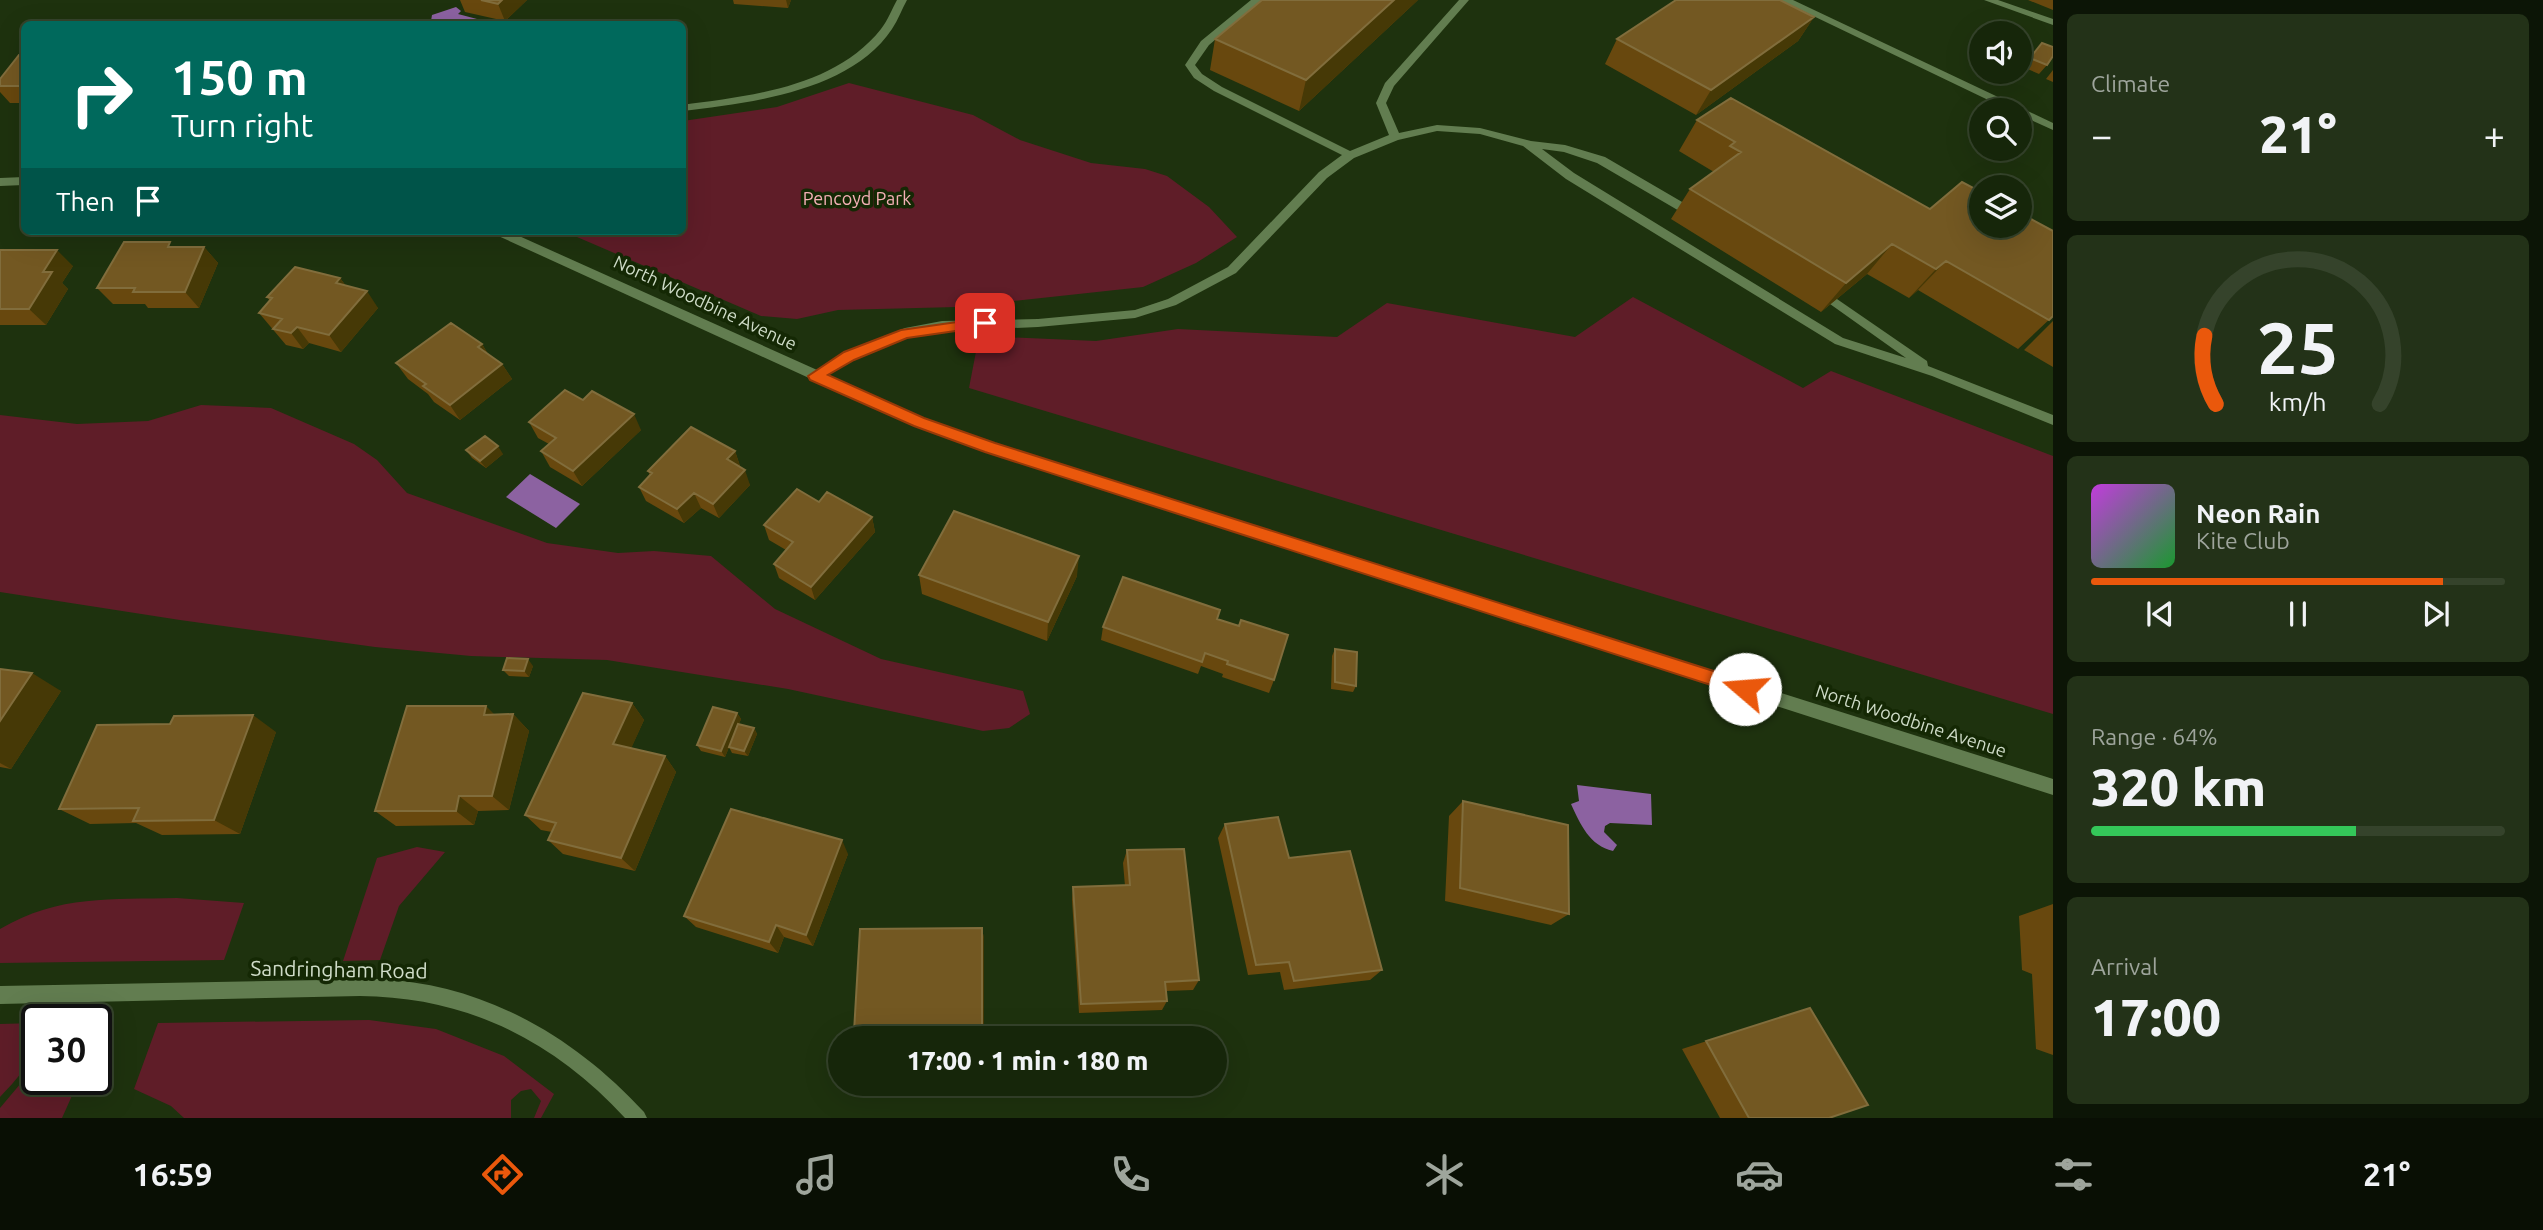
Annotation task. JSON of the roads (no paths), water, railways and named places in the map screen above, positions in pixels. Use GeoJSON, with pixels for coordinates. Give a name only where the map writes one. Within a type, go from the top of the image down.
{"type":"FeatureCollection","features":[{"type":"Feature","properties":{"kind":"street"},"geometry":{"type":"LineString","coordinates":[[686,107],[776,93],[832,72],[876,42],[891,25],[902,0]]}},
{"type":"Feature","properties":{"kind":"street"},"geometry":{"type":"LineString","coordinates":[[1258,0],[1205,43],[1190,65],[1198,76],[1218,89],[1350,155]]}},
{"type":"Feature","properties":{"kind":"street"},"geometry":{"type":"LineString","coordinates":[[1395,137],[1381,103],[1389,85],[1464,0]]}},
{"type":"Feature","properties":{"kind":"street"},"geometry":{"type":"LineString","coordinates":[[1785,0],[2053,127]]}},
{"type":"Feature","properties":{"kind":"street"},"geometry":{"type":"LineString","coordinates":[[1989,0],[2053,22]]}},
{"type":"Feature","properties":{"kind":"street"},"geometry":{"type":"LineString","coordinates":[[815,376],[870,346],[905,333],[942,326],[1038,323],[1123,316],[1172,302],[1232,270],[1323,175],[1350,155],[1395,137],[1437,128],[1480,131],[1601,159],[1685,209]]}},
{"type":"Feature","properties":{"kind":"street"},"geometry":{"type":"LineString","coordinates":[[1527,143],[1570,176],[1839,341],[1936,373],[2053,420]]}},
{"type":"Feature","properties":{"kind":"street"},"geometry":{"type":"LineString","coordinates":[[0,182],[21,181]]}},
{"type":"Feature","properties":{"kind":"street","name":"North Woodbine Avenue"},"geometry":{"type":"LineString","coordinates":[[507,235],[919,422],[991,448],[2053,787]]}},
{"type":"Feature","properties":{"kind":"street"},"geometry":{"type":"LineString","coordinates":[[1834,301],[1936,373]]}},
{"type":"Feature","properties":{"kind":"street","name":"Sandringham Road"},"geometry":{"type":"LineString","coordinates":[[0,995],[319,989],[430,993],[475,1005],[545,1038],[593,1071],[638,1118]]}},
{"type":"Feature","properties":{"kind":"park label","name":"Pencoyd Park"},"geometry":{"type":"Point","coordinates":[857,199]}}]}
